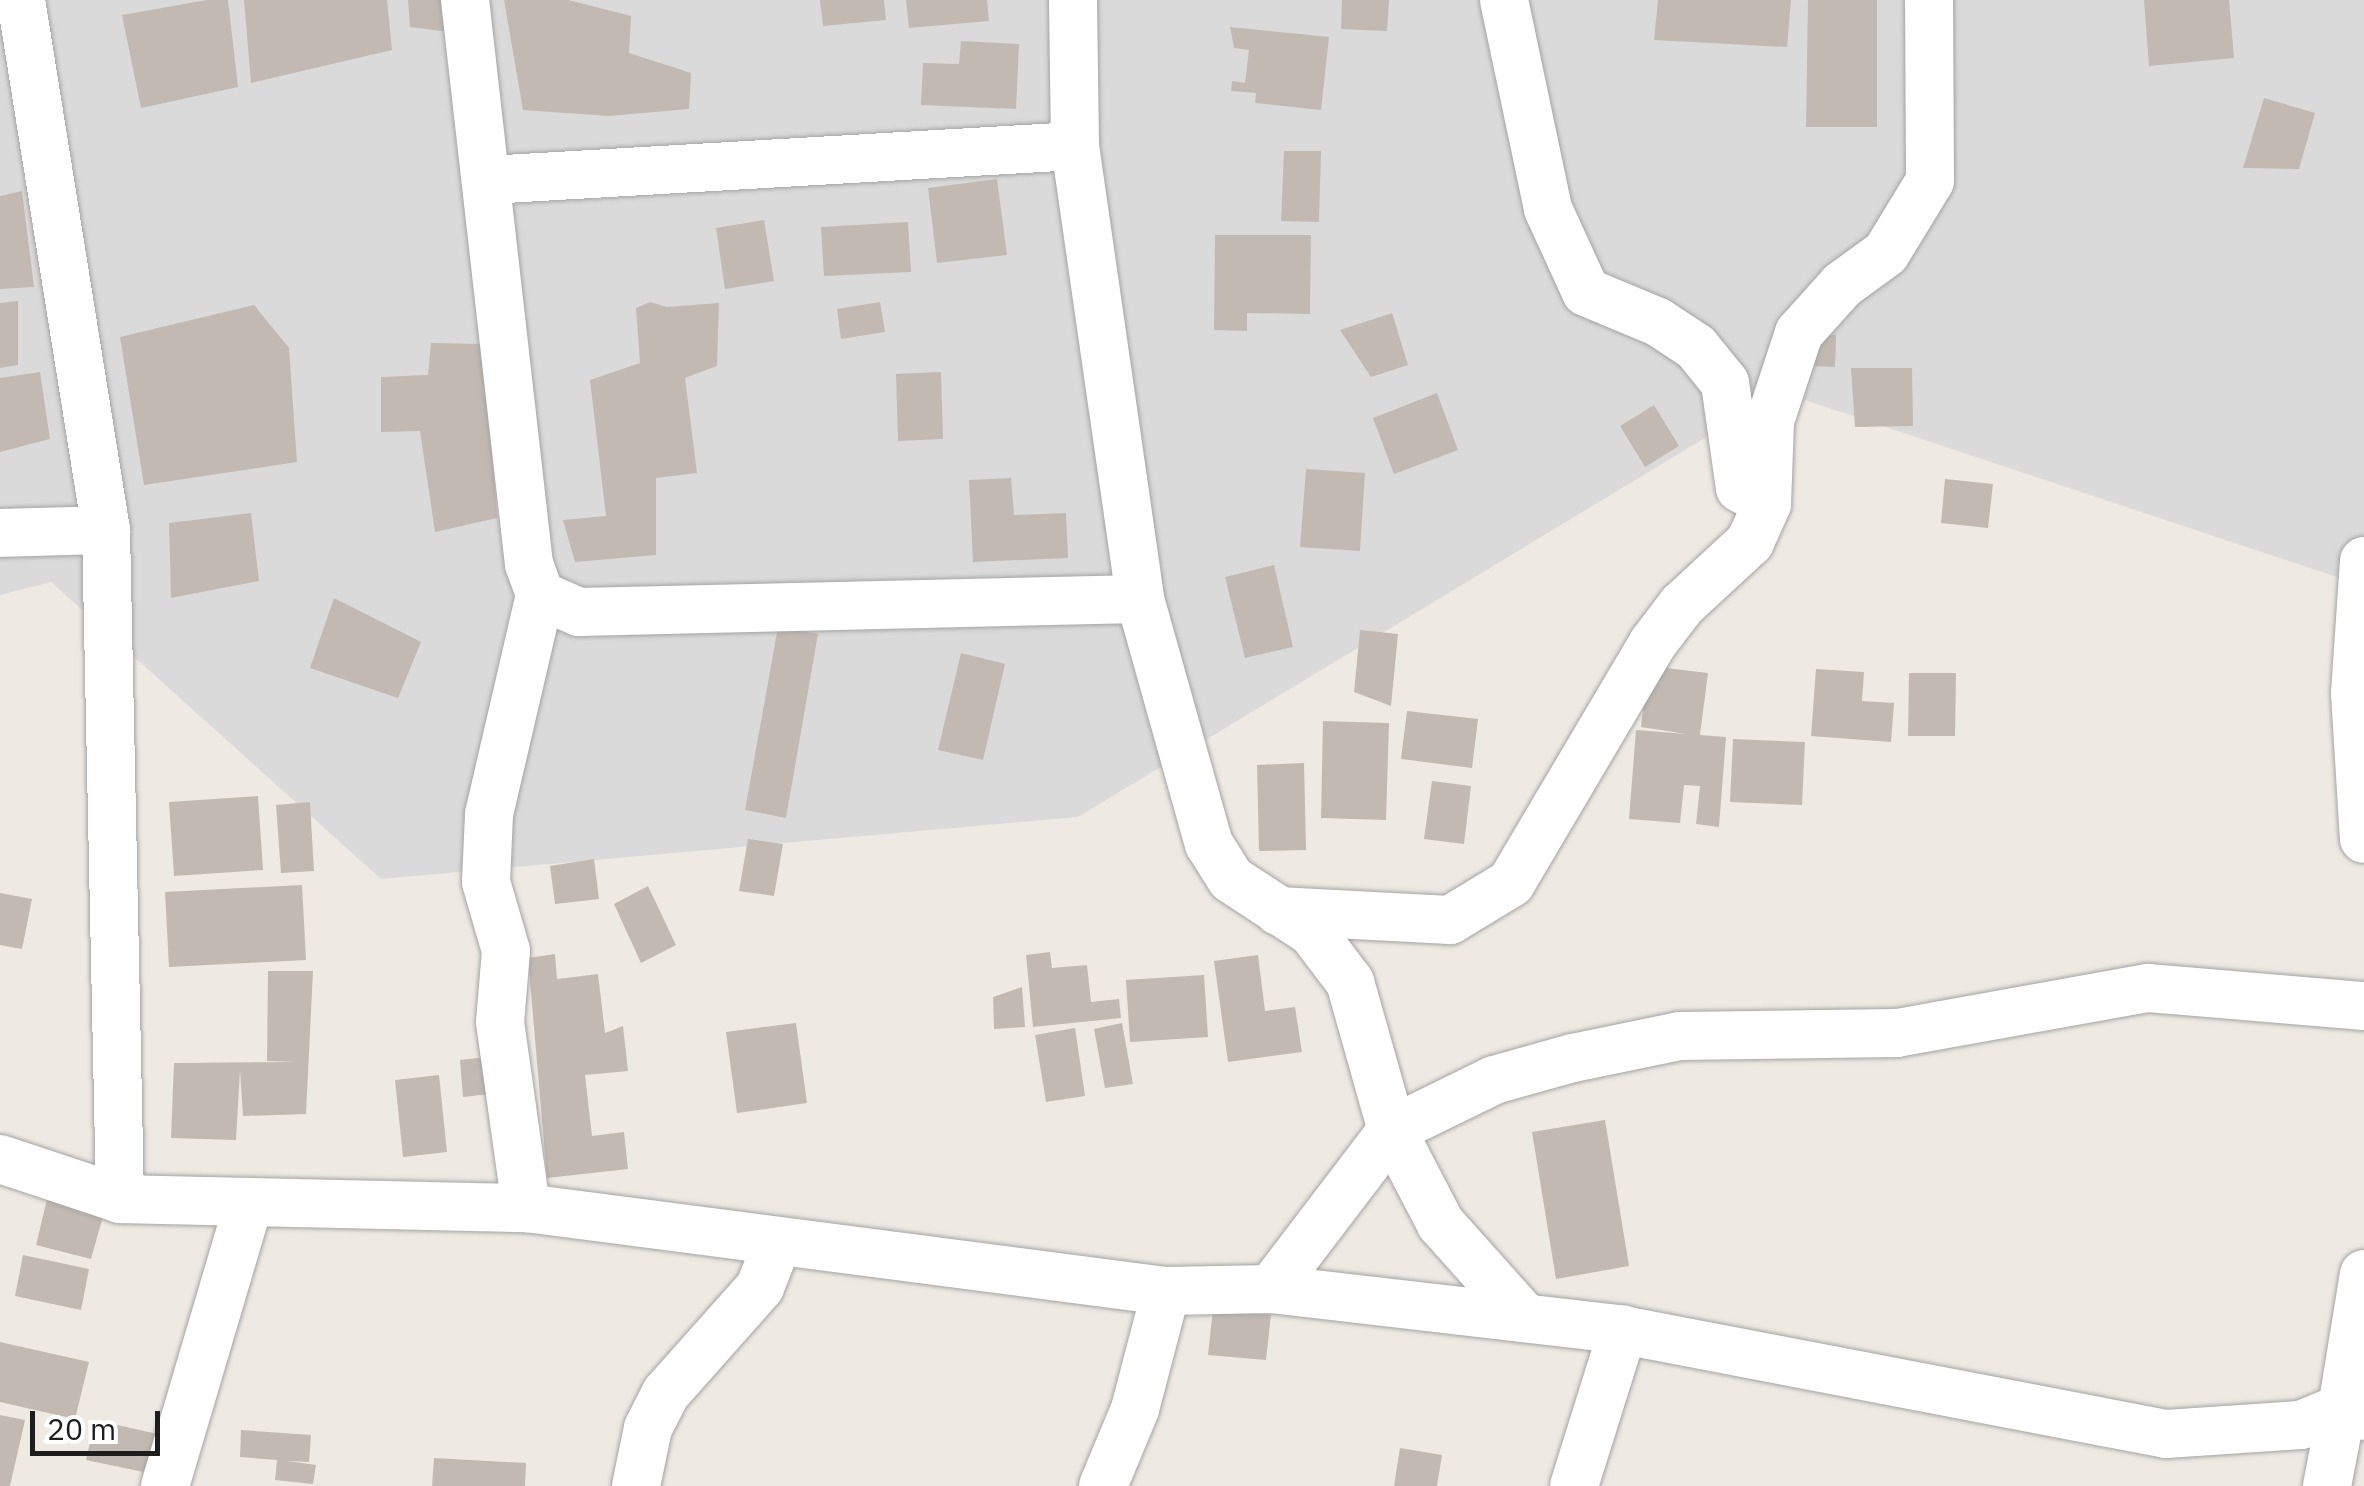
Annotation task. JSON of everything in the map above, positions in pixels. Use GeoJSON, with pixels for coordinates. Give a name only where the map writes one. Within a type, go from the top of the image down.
{"type":"FeatureCollection","features":[{"type":"Feature","properties":{"kind":"street"},"geometry":{"type":"LineString","coordinates":[[21,0],[106,530],[120,1199]]}},
{"type":"Feature","properties":{"kind":"street"},"geometry":{"type":"LineString","coordinates":[[465,0],[529,564],[540,595],[489,815],[486,882],[506,952],[500,1022],[526,1208]]}},
{"type":"Feature","properties":{"kind":"street"},"geometry":{"type":"LineString","coordinates":[[1073,0],[1075,146],[1140,599],[1210,844],[1231,880],[1312,932],[1350,982],[1392,1130],[1441,1224],[1524,1318]]}},
{"type":"Feature","properties":{"kind":"street"},"geometry":{"type":"LineString","coordinates":[[1504,0],[1548,209],[1586,292],[1658,322],[1696,347],[1724,383],[1740,488],[1767,504]]}},
{"type":"Feature","properties":{"kind":"street"},"geometry":{"type":"LineString","coordinates":[[1278,912],[1450,920],[1511,883],[1653,643],[1682,605],[1750,542],[1767,504],[1770,421],[1800,334],[1842,285],[1886,252],[1930,181],[1929,0]]}},
{"type":"Feature","properties":{"kind":"street"},"geometry":{"type":"LineString","coordinates":[[488,180],[1075,146]]}},
{"type":"Feature","properties":{"kind":"street"},"geometry":{"type":"LineString","coordinates":[[0,533],[106,530]]}},
{"type":"Feature","properties":{"kind":"street"},"geometry":{"type":"LineString","coordinates":[[2364,561],[2354,694],[2364,839]]}},
{"type":"Feature","properties":{"kind":"street"},"geometry":{"type":"LineString","coordinates":[[540,595],[579,612],[1140,599]]}},
{"type":"Feature","properties":{"kind":"street"},"geometry":{"type":"LineString","coordinates":[[1271,1289],[1392,1130],[1494,1080],[1680,1036],[1897,1032],[2148,988],[2364,1006]]}},
{"type":"Feature","properties":{"kind":"street"},"geometry":{"type":"LineString","coordinates":[[0,1159],[120,1199],[526,1208],[1166,1290],[1271,1289],[1623,1330],[2166,1434],[2301,1425],[2353,1412]]}},
{"type":"Feature","properties":{"kind":"street"},"geometry":{"type":"LineString","coordinates":[[166,1486],[249,1202]]}},
{"type":"Feature","properties":{"kind":"street"},"geometry":{"type":"LineString","coordinates":[[636,1486],[648,1428],[666,1393],[760,1288],[778,1241]]}},
{"type":"Feature","properties":{"kind":"street"},"geometry":{"type":"LineString","coordinates":[[2328,1486],[2353,1412],[2364,1274]]}},
{"type":"Feature","properties":{"kind":"street"},"geometry":{"type":"LineString","coordinates":[[1103,1486],[1135,1409],[1166,1290]]}},
{"type":"Feature","properties":{"kind":"street"},"geometry":{"type":"LineString","coordinates":[[1574,1486],[1623,1330]]}},
{"type":"Feature","properties":{"kind":"shaded area"},"geometry":{"type":"Polygon","coordinates":[[[0,0],[2364,0],[2364,586],[1781,392],[1078,817],[381,879],[51,582],[0,595],[0,0]]]}},
{"type":"Feature","properties":{"kind":"building"},"geometry":{"type":"Polygon","coordinates":[[[228,0],[238,87],[141,108],[122,15],[228,0]]]}},
{"type":"Feature","properties":{"kind":"building"},"geometry":{"type":"Polygon","coordinates":[[[244,0],[387,0],[392,50],[251,83],[244,0]]]}},
{"type":"Feature","properties":{"kind":"building"},"geometry":{"type":"Polygon","coordinates":[[[408,0],[452,0],[457,33],[410,27],[408,0]]]}},
{"type":"Feature","properties":{"kind":"building"},"geometry":{"type":"Polygon","coordinates":[[[504,0],[568,0],[631,16],[629,53],[691,73],[689,109],[609,116],[523,110],[504,0]]]}},
{"type":"Feature","properties":{"kind":"building"},"geometry":{"type":"Polygon","coordinates":[[[820,0],[884,0],[886,20],[823,26],[820,0]]]}},
{"type":"Feature","properties":{"kind":"building"},"geometry":{"type":"Polygon","coordinates":[[[906,0],[987,0],[989,21],[909,28],[906,0]]]}},
{"type":"Feature","properties":{"kind":"building"},"geometry":{"type":"Polygon","coordinates":[[[1342,0],[1389,0],[1387,31],[1341,29],[1342,0]]]}},
{"type":"Feature","properties":{"kind":"building"},"geometry":{"type":"Polygon","coordinates":[[[1658,0],[1791,0],[1787,47],[1654,40],[1658,0]]]}},
{"type":"Feature","properties":{"kind":"building"},"geometry":{"type":"Polygon","coordinates":[[[1808,0],[1877,0],[1877,127],[1806,127],[1808,0]]]}},
{"type":"Feature","properties":{"kind":"building"},"geometry":{"type":"Polygon","coordinates":[[[2144,0],[2229,0],[2234,58],[2149,66],[2144,0]]]}},
{"type":"Feature","properties":{"kind":"building"},"geometry":{"type":"Polygon","coordinates":[[[1230,27],[1329,37],[1321,110],[1255,103],[1256,93],[1231,91],[1232,81],[1245,83],[1249,50],[1234,48],[1230,27]]]}},
{"type":"Feature","properties":{"kind":"building"},"geometry":{"type":"Polygon","coordinates":[[[961,41],[1019,44],[1016,109],[921,105],[923,63],[959,64],[961,41]]]}},
{"type":"Feature","properties":{"kind":"building"},"geometry":{"type":"Polygon","coordinates":[[[2264,98],[2315,113],[2299,169],[2243,168],[2264,98]]]}},
{"type":"Feature","properties":{"kind":"building"},"geometry":{"type":"Polygon","coordinates":[[[1284,151],[1321,151],[1319,222],[1281,221],[1284,151]]]}},
{"type":"Feature","properties":{"kind":"building"},"geometry":{"type":"Polygon","coordinates":[[[997,179],[1007,255],[937,263],[928,188],[997,179]]]}},
{"type":"Feature","properties":{"kind":"building"},"geometry":{"type":"Polygon","coordinates":[[[22,191],[34,287],[0,289],[0,196],[22,191]]]}},
{"type":"Feature","properties":{"kind":"building"},"geometry":{"type":"Polygon","coordinates":[[[764,220],[774,281],[725,289],[716,228],[764,220]]]}},
{"type":"Feature","properties":{"kind":"building"},"geometry":{"type":"Polygon","coordinates":[[[908,222],[911,272],[824,276],[821,227],[908,222]]]}},
{"type":"Feature","properties":{"kind":"building"},"geometry":{"type":"Polygon","coordinates":[[[1215,235],[1311,235],[1310,314],[1247,313],[1247,331],[1214,330],[1215,235]]]}},
{"type":"Feature","properties":{"kind":"building"},"geometry":{"type":"Polygon","coordinates":[[[18,301],[18,365],[0,368],[0,303],[18,301]]]}},
{"type":"Feature","properties":{"kind":"building"},"geometry":{"type":"Polygon","coordinates":[[[650,302],[667,307],[719,303],[717,366],[685,378],[697,473],[656,478],[656,555],[575,562],[563,520],[606,516],[590,380],[640,363],[636,308],[650,302]]]}},
{"type":"Feature","properties":{"kind":"building"},"geometry":{"type":"Polygon","coordinates":[[[880,302],[885,332],[841,339],[837,309],[880,302]]]}},
{"type":"Feature","properties":{"kind":"building"},"geometry":{"type":"Polygon","coordinates":[[[254,305],[289,348],[297,462],[144,485],[120,337],[254,305]]]}},
{"type":"Feature","properties":{"kind":"building"},"geometry":{"type":"Polygon","coordinates":[[[1392,313],[1408,365],[1371,377],[1340,330],[1392,313]]]}},
{"type":"Feature","properties":{"kind":"building"},"geometry":{"type":"Polygon","coordinates":[[[1812,335],[1836,335],[1835,367],[1810,366],[1812,335]]]}},
{"type":"Feature","properties":{"kind":"building"},"geometry":{"type":"Polygon","coordinates":[[[431,343],[484,344],[497,518],[435,532],[420,431],[381,432],[381,377],[428,375],[431,343]]]}},
{"type":"Feature","properties":{"kind":"building"},"geometry":{"type":"Polygon","coordinates":[[[1851,368],[1912,368],[1913,426],[1855,427],[1851,368]]]}},
{"type":"Feature","properties":{"kind":"building"},"geometry":{"type":"Polygon","coordinates":[[[40,372],[50,439],[0,452],[0,378],[40,372]]]}},
{"type":"Feature","properties":{"kind":"building"},"geometry":{"type":"Polygon","coordinates":[[[941,372],[943,439],[898,441],[896,374],[941,372]]]}},
{"type":"Feature","properties":{"kind":"building"},"geometry":{"type":"Polygon","coordinates":[[[1437,393],[1458,450],[1394,474],[1373,418],[1437,393]]]}},
{"type":"Feature","properties":{"kind":"building"},"geometry":{"type":"Polygon","coordinates":[[[1654,405],[1679,446],[1645,467],[1620,426],[1654,405]]]}},
{"type":"Feature","properties":{"kind":"building"},"geometry":{"type":"Polygon","coordinates":[[[1306,469],[1365,473],[1360,551],[1300,547],[1306,469]]]}},
{"type":"Feature","properties":{"kind":"building"},"geometry":{"type":"Polygon","coordinates":[[[1011,478],[1014,515],[1066,513],[1068,558],[973,562],[969,480],[1011,478]]]}},
{"type":"Feature","properties":{"kind":"building"},"geometry":{"type":"Polygon","coordinates":[[[1945,479],[1993,484],[1988,528],[1941,523],[1945,479]]]}},
{"type":"Feature","properties":{"kind":"building"},"geometry":{"type":"Polygon","coordinates":[[[251,513],[259,581],[171,598],[169,523],[251,513]]]}},
{"type":"Feature","properties":{"kind":"building"},"geometry":{"type":"Polygon","coordinates":[[[1274,565],[1293,647],[1245,658],[1225,577],[1274,565]]]}},
{"type":"Feature","properties":{"kind":"building"},"geometry":{"type":"Polygon","coordinates":[[[334,598],[421,642],[398,698],[310,668],[334,598]]]}},
{"type":"Feature","properties":{"kind":"building"},"geometry":{"type":"Polygon","coordinates":[[[778,627],[818,634],[786,818],[745,810],[778,627]]]}},
{"type":"Feature","properties":{"kind":"building"},"geometry":{"type":"Polygon","coordinates":[[[1360,630],[1398,634],[1391,706],[1354,692],[1360,630]]]}},
{"type":"Feature","properties":{"kind":"building"},"geometry":{"type":"Polygon","coordinates":[[[961,653],[1005,664],[983,760],[938,750],[961,653]]]}},
{"type":"Feature","properties":{"kind":"building"},"geometry":{"type":"Polygon","coordinates":[[[1648,666],[1708,673],[1700,735],[1726,737],[1719,827],[1696,824],[1700,786],[1684,785],[1680,823],[1629,819],[1636,730],[1687,734],[1641,727],[1648,666]]]}},
{"type":"Feature","properties":{"kind":"building"},"geometry":{"type":"Polygon","coordinates":[[[1816,669],[1864,672],[1862,701],[1894,703],[1891,742],[1811,736],[1816,669]]]}},
{"type":"Feature","properties":{"kind":"building"},"geometry":{"type":"Polygon","coordinates":[[[1909,673],[1956,673],[1955,736],[1908,736],[1909,673]]]}},
{"type":"Feature","properties":{"kind":"building"},"geometry":{"type":"Polygon","coordinates":[[[1407,711],[1478,719],[1472,768],[1401,759],[1407,711]]]}},
{"type":"Feature","properties":{"kind":"building"},"geometry":{"type":"Polygon","coordinates":[[[1323,721],[1389,723],[1386,820],[1321,818],[1323,721]]]}},
{"type":"Feature","properties":{"kind":"building"},"geometry":{"type":"Polygon","coordinates":[[[1733,739],[1805,742],[1802,805],[1730,802],[1733,739]]]}},
{"type":"Feature","properties":{"kind":"building"},"geometry":{"type":"Polygon","coordinates":[[[1304,763],[1306,850],[1259,851],[1257,765],[1304,763]]]}},
{"type":"Feature","properties":{"kind":"building"},"geometry":{"type":"Polygon","coordinates":[[[1432,781],[1471,786],[1464,844],[1424,839],[1432,781]]]}},
{"type":"Feature","properties":{"kind":"building"},"geometry":{"type":"Polygon","coordinates":[[[258,796],[263,870],[174,876],[169,802],[258,796]]]}},
{"type":"Feature","properties":{"kind":"building"},"geometry":{"type":"Polygon","coordinates":[[[310,802],[314,871],[281,873],[276,805],[310,802]]]}},
{"type":"Feature","properties":{"kind":"building"},"geometry":{"type":"Polygon","coordinates":[[[748,839],[783,844],[774,896],[739,891],[748,839]]]}},
{"type":"Feature","properties":{"kind":"building"},"geometry":{"type":"Polygon","coordinates":[[[594,859],[599,899],[555,904],[550,866],[594,859]]]}},
{"type":"Feature","properties":{"kind":"building"},"geometry":{"type":"Polygon","coordinates":[[[302,885],[306,960],[169,967],[165,892],[302,885]]]}},
{"type":"Feature","properties":{"kind":"building"},"geometry":{"type":"Polygon","coordinates":[[[648,886],[676,945],[641,963],[614,904],[648,886]]]}},
{"type":"Feature","properties":{"kind":"building"},"geometry":{"type":"Polygon","coordinates":[[[0,893],[32,899],[22,949],[0,945],[0,893]]]}},
{"type":"Feature","properties":{"kind":"building"},"geometry":{"type":"Polygon","coordinates":[[[1050,952],[1052,968],[1087,965],[1091,1002],[1119,999],[1121,1018],[1033,1027],[1026,955],[1050,952]]]}},
{"type":"Feature","properties":{"kind":"building"},"geometry":{"type":"Polygon","coordinates":[[[555,954],[557,979],[598,974],[605,1033],[623,1026],[628,1071],[585,1075],[592,1136],[624,1132],[628,1169],[547,1178],[528,958],[555,954]]]}},
{"type":"Feature","properties":{"kind":"building"},"geometry":{"type":"Polygon","coordinates":[[[1258,955],[1265,1011],[1295,1007],[1302,1052],[1228,1062],[1214,961],[1258,955]]]}},
{"type":"Feature","properties":{"kind":"building"},"geometry":{"type":"Polygon","coordinates":[[[268,971],[313,971],[306,1114],[243,1116],[240,1070],[236,1140],[171,1138],[174,1063],[298,1062],[267,1061],[268,971]]]}},
{"type":"Feature","properties":{"kind":"building"},"geometry":{"type":"Polygon","coordinates":[[[1204,975],[1208,1037],[1130,1042],[1126,980],[1204,975]]]}},
{"type":"Feature","properties":{"kind":"building"},"geometry":{"type":"Polygon","coordinates":[[[1022,987],[1025,1027],[994,1029],[993,997],[1022,987]]]}},
{"type":"Feature","properties":{"kind":"building"},"geometry":{"type":"Polygon","coordinates":[[[796,1023],[807,1103],[737,1113],[726,1032],[796,1023]]]}},
{"type":"Feature","properties":{"kind":"building"},"geometry":{"type":"Polygon","coordinates":[[[1122,1023],[1133,1084],[1105,1088],[1094,1029],[1122,1023]]]}},
{"type":"Feature","properties":{"kind":"building"},"geometry":{"type":"Polygon","coordinates":[[[1075,1028],[1085,1096],[1046,1102],[1035,1035],[1075,1028]]]}},
{"type":"Feature","properties":{"kind":"building"},"geometry":{"type":"Polygon","coordinates":[[[487,1057],[490,1094],[463,1097],[460,1060],[487,1057]]]}},
{"type":"Feature","properties":{"kind":"building"},"geometry":{"type":"Polygon","coordinates":[[[439,1075],[447,1152],[403,1157],[395,1080],[439,1075]]]}},
{"type":"Feature","properties":{"kind":"building"},"geometry":{"type":"Polygon","coordinates":[[[1605,1120],[1629,1266],[1556,1279],[1532,1132],[1605,1120]]]}},
{"type":"Feature","properties":{"kind":"building"},"geometry":{"type":"Polygon","coordinates":[[[48,1195],[105,1209],[91,1259],[36,1245],[48,1195]]]}},
{"type":"Feature","properties":{"kind":"building"},"geometry":{"type":"Polygon","coordinates":[[[23,1255],[89,1269],[81,1310],[15,1296],[23,1255]]]}},
{"type":"Feature","properties":{"kind":"building"},"geometry":{"type":"Polygon","coordinates":[[[1213,1309],[1271,1315],[1266,1360],[1208,1355],[1213,1309]]]}},
{"type":"Feature","properties":{"kind":"building"},"geometry":{"type":"Polygon","coordinates":[[[0,1342],[89,1362],[75,1419],[0,1402],[0,1342]]]}},
{"type":"Feature","properties":{"kind":"building"},"geometry":{"type":"Polygon","coordinates":[[[0,1415],[25,1420],[10,1486],[0,1486],[0,1415]]]}},
{"type":"Feature","properties":{"kind":"building"},"geometry":{"type":"Polygon","coordinates":[[[95,1420],[162,1435],[153,1474],[86,1460],[95,1420]]]}},
{"type":"Feature","properties":{"kind":"building"},"geometry":{"type":"Polygon","coordinates":[[[241,1430],[311,1435],[309,1462],[287,1461],[316,1465],[313,1484],[275,1480],[277,1460],[240,1457],[241,1430]]]}},
{"type":"Feature","properties":{"kind":"building"},"geometry":{"type":"Polygon","coordinates":[[[1400,1448],[1442,1455],[1437,1486],[1394,1486],[1400,1448]]]}},
{"type":"Feature","properties":{"kind":"building"},"geometry":{"type":"Polygon","coordinates":[[[434,1458],[526,1463],[525,1486],[432,1486],[434,1458]]]}}]}
